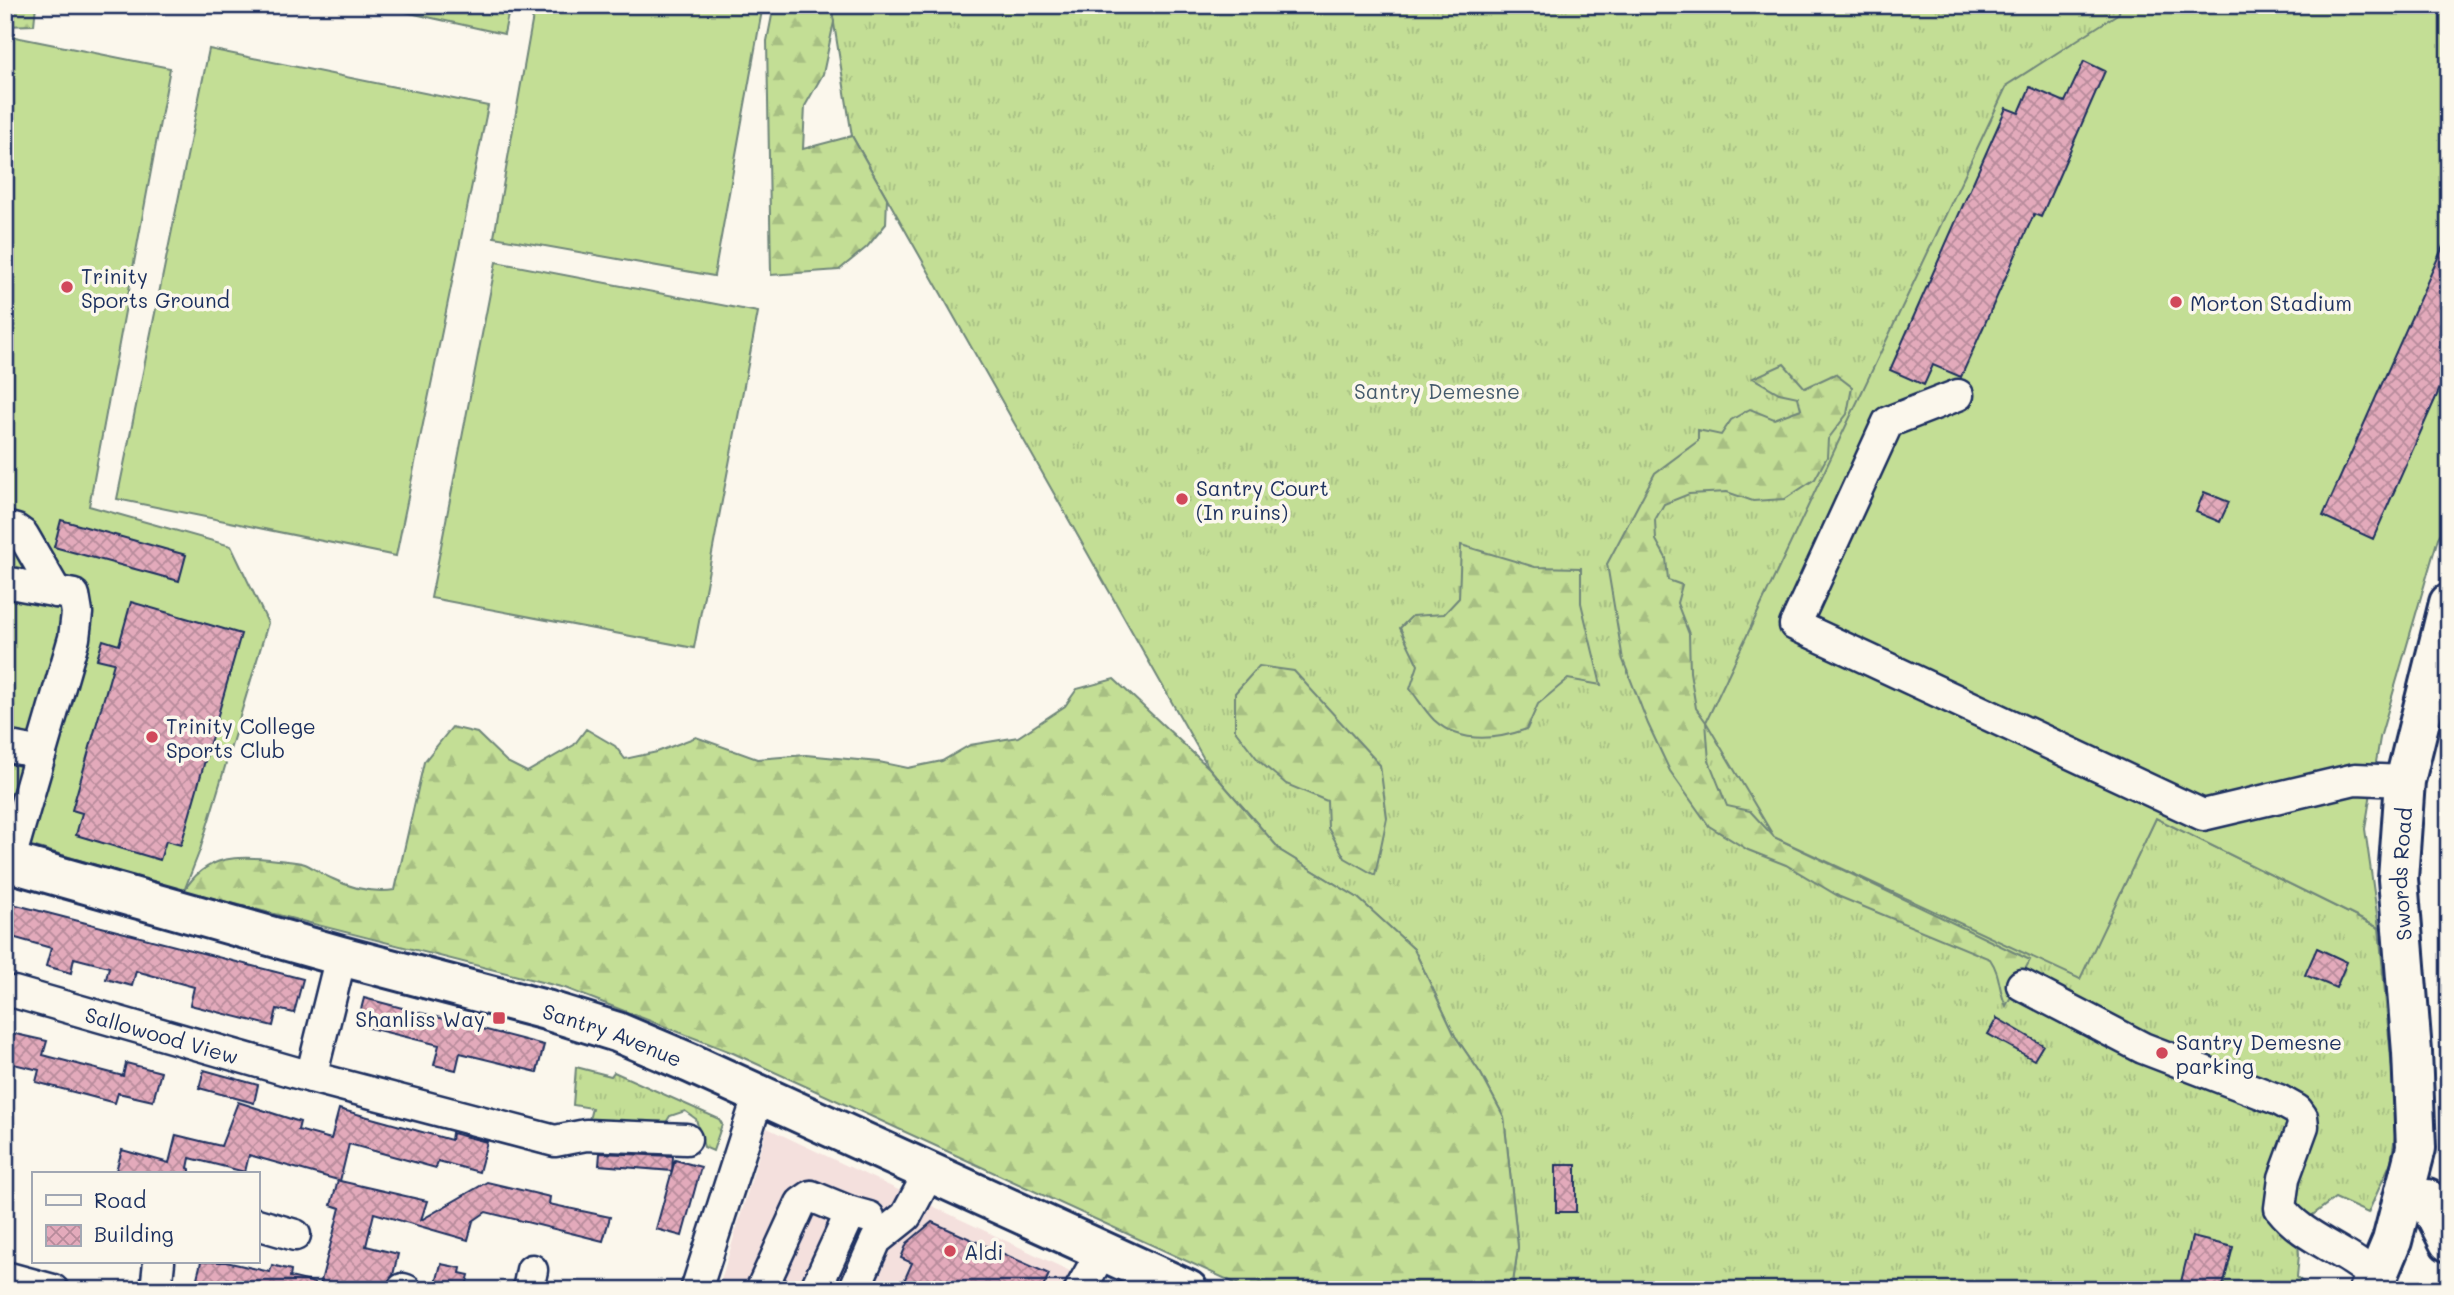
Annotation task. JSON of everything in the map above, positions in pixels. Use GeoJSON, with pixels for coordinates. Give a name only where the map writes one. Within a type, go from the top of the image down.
{"type":"FeatureCollection","features":[{"type":"Feature","properties":{"kind":"main road","name":"Swords Road"},"geometry":{"type":"LineString","coordinates":[[2389,1287],[2414,1256],[2427,1199],[2424,1175],[2416,1148],[2413,1065],[2398,879],[2405,781],[2449,603]]}},
{"type":"Feature","properties":{"kind":"main road","name":"Santry Avenue"},"geometry":{"type":"LineString","coordinates":[[7,861],[617,1032],[755,1104],[929,1173],[1107,1267],[1188,1290]]}},
{"type":"Feature","properties":{"kind":"main road","name":"Swords Road"},"geometry":{"type":"LineString","coordinates":[[2389,1287],[2392,1241],[2416,1148]]}},
{"type":"Feature","properties":{"kind":"main road"},"geometry":{"type":"LineString","coordinates":[[2427,1199],[2449,1242]]}},
{"type":"Feature","properties":{"kind":"street"},"geometry":{"type":"LineString","coordinates":[[1958,395],[1888,422],[1796,625],[2203,815],[2355,779],[2405,781]]}},
{"type":"Feature","properties":{"kind":"street"},"geometry":{"type":"LineString","coordinates":[[5,527],[23,535],[56,592]]}},
{"type":"Feature","properties":{"kind":"street"},"geometry":{"type":"LineString","coordinates":[[5,582],[74,596],[77,603],[76,629],[7,861]]}},
{"type":"Feature","properties":{"kind":"street"},"geometry":{"type":"LineString","coordinates":[[5,746],[41,753]]}},
{"type":"Feature","properties":{"kind":"street"},"geometry":{"type":"LineString","coordinates":[[311,1077],[341,956]]}},
{"type":"Feature","properties":{"kind":"street"},"geometry":{"type":"LineString","coordinates":[[2022,985],[2143,1048],[2279,1100],[2297,1110],[2302,1117],[2303,1126],[2284,1178],[2280,1208],[2290,1222],[2306,1235],[2345,1255],[2389,1287]]}},
{"type":"Feature","properties":{"kind":"street","name":"Sallowood View"},"geometry":{"type":"LineString","coordinates":[[14,992],[311,1077],[555,1141],[586,1135],[686,1139]]}},
{"type":"Feature","properties":{"kind":"street"},"geometry":{"type":"LineString","coordinates":[[696,1290],[755,1104]]}},
{"type":"Feature","properties":{"kind":"street"},"geometry":{"type":"LineString","coordinates":[[854,1290],[876,1240],[906,1216],[929,1173]]}},
{"type":"Feature","properties":{"kind":"street"},"geometry":{"type":"LineString","coordinates":[[761,1290],[801,1203],[811,1196],[850,1212],[885,1221],[895,1227]]}},
{"type":"Feature","properties":{"kind":"street"},"geometry":{"type":"LineString","coordinates":[[816,1290],[850,1212]]}},
{"type":"Feature","properties":{"kind":"street"},"geometry":{"type":"LineString","coordinates":[[259,1225],[295,1235]]}},
{"type":"Feature","properties":{"kind":"street"},"geometry":{"type":"LineString","coordinates":[[156,1290],[159,1264]]}},
{"type":"Feature","properties":{"kind":"street"},"geometry":{"type":"LineString","coordinates":[[1080,1290],[1107,1267]]}},
{"type":"Feature","properties":{"kind":"street"},"geometry":{"type":"LineString","coordinates":[[5,1277],[53,1290]]}},
{"type":"Feature","properties":{"kind":"shaded area"},"geometry":{"type":"Polygon","coordinates":[[[767,1128],[1074,1273],[1109,1290],[718,1290],[767,1128]]]}},
{"type":"Feature","properties":{"kind":"green space"},"geometry":{"type":"Polygon","coordinates":[[[5,5],[36,5],[34,25],[5,26],[5,5]]]}},
{"type":"Feature","properties":{"kind":"green space"},"geometry":{"type":"Polygon","coordinates":[[[374,5],[510,5],[504,34],[374,5]]]}},
{"type":"Feature","properties":{"kind":"green space"},"geometry":{"type":"Polygon","coordinates":[[[535,5],[763,5],[714,276],[494,237],[535,5]]]}},
{"type":"Feature","properties":{"kind":"green space"},"geometry":{"type":"Polygon","coordinates":[[[774,5],[831,5],[834,22],[823,74],[805,106],[803,149],[852,136],[887,198],[886,224],[867,247],[839,270],[771,275],[767,41],[774,5]]]}},
{"type":"Feature","properties":{"kind":"green space","name":"Santry Demesne"},"geometry":{"type":"Polygon","coordinates":[[[831,5],[2120,5],[2079,979],[2156,818],[2379,928],[2397,1124],[2391,1162],[2368,1213],[2335,1198],[2297,1227],[2297,1277],[2311,1290],[1512,1290],[1518,1247],[1504,1117],[1481,1074],[1455,1036],[1414,949],[1358,898],[1281,851],[1209,768],[852,136],[831,5]]]}},
{"type":"Feature","properties":{"kind":"green space","name":"Morton Stadium"},"geometry":{"type":"Polygon","coordinates":[[[2120,5],[2449,5],[2449,519],[2438,538],[2380,738],[2365,829],[2379,928],[2156,818],[2080,979],[1774,837],[1706,722],[2007,85],[2119,13],[2120,5]]]}},
{"type":"Feature","properties":{"kind":"green space","name":"Trinity Sports Ground"},"geometry":{"type":"Polygon","coordinates":[[[5,35],[170,68],[89,506],[231,546],[268,623],[200,850],[184,891],[5,838],[5,35]]]}},
{"type":"Feature","properties":{"kind":"green space"},"geometry":{"type":"Polygon","coordinates":[[[209,49],[488,106],[396,556],[117,499],[209,49]]]}},
{"type":"Feature","properties":{"kind":"green space"},"geometry":{"type":"Polygon","coordinates":[[[496,262],[758,312],[694,648],[431,598],[496,262]]]}},
{"type":"Feature","properties":{"kind":"green space"},"geometry":{"type":"Polygon","coordinates":[[[1784,364],[1805,388],[1835,374],[1852,387],[1847,414],[1828,439],[1827,457],[1815,479],[1785,499],[1753,501],[1727,492],[1689,494],[1664,504],[1655,520],[1656,540],[1666,558],[1668,580],[1682,585],[1677,603],[1689,634],[1690,672],[1696,708],[1706,722],[1709,761],[1727,806],[1750,811],[1774,837],[2030,960],[2006,1006],[1990,959],[1840,897],[1786,865],[1748,850],[1709,826],[1670,771],[1623,660],[1607,564],[1655,473],[1698,441],[1698,430],[1721,435],[1731,420],[1750,409],[1774,419],[1801,409],[1798,397],[1779,393],[1753,378],[1784,364]]]}},
{"type":"Feature","properties":{"kind":"green space"},"geometry":{"type":"Polygon","coordinates":[[[1461,545],[1535,567],[1581,568],[1581,603],[1601,685],[1568,679],[1538,704],[1527,729],[1503,736],[1467,736],[1444,728],[1434,720],[1410,689],[1418,665],[1400,628],[1412,616],[1444,614],[1459,598],[1461,545]]]}},
{"type":"Feature","properties":{"kind":"green space"},"geometry":{"type":"Polygon","coordinates":[[[1259,666],[1294,671],[1380,765],[1387,818],[1375,875],[1345,858],[1328,828],[1327,801],[1286,784],[1259,761],[1235,730],[1235,693],[1259,666]]]}},
{"type":"Feature","properties":{"kind":"green space"},"geometry":{"type":"Polygon","coordinates":[[[1114,679],[1209,768],[1281,851],[1358,898],[1414,949],[1455,1036],[1481,1074],[1504,1117],[1518,1247],[1512,1290],[1250,1290],[733,1053],[565,988],[184,891],[202,870],[213,864],[237,858],[302,863],[356,888],[395,890],[424,762],[452,727],[477,733],[507,762],[527,772],[574,745],[586,729],[615,746],[625,759],[657,752],[696,737],[757,759],[806,755],[879,762],[908,768],[942,761],[970,745],[1018,737],[1065,706],[1077,689],[1114,679]]]}},
{"type":"Feature","properties":{"kind":"green space"},"geometry":{"type":"Polygon","coordinates":[[[576,1067],[611,1076],[614,1072],[719,1119],[722,1124],[713,1151],[704,1147],[696,1119],[685,1111],[670,1116],[660,1132],[588,1124],[592,1108],[573,1105],[576,1067]]]}},
{"type":"Feature","properties":{"kind":"building"},"geometry":{"type":"Polygon","coordinates":[[[2084,61],[2105,71],[2041,217],[2034,214],[1961,377],[1933,365],[1924,385],[1890,370],[2006,108],[2019,113],[2030,87],[2065,102],[2084,61]]]}},
{"type":"Feature","properties":{"kind":"building"},"geometry":{"type":"Polygon","coordinates":[[[2449,233],[2449,368],[2373,539],[2323,516],[2449,233]]]}},
{"type":"Feature","properties":{"kind":"building"},"geometry":{"type":"Polygon","coordinates":[[[2204,492],[2229,502],[2220,522],[2196,512],[2204,492]]]}},
{"type":"Feature","properties":{"kind":"building"},"geometry":{"type":"Polygon","coordinates":[[[61,520],[186,555],[179,581],[54,547],[61,520]]]}},
{"type":"Feature","properties":{"kind":"building","name":"Trinity College Sports Club"},"geometry":{"type":"Polygon","coordinates":[[[131,602],[241,634],[181,845],[166,841],[160,860],[76,835],[82,813],[72,810],[114,663],[97,659],[103,640],[119,645],[131,602]]]}},
{"type":"Feature","properties":{"kind":"building"},"geometry":{"type":"Polygon","coordinates":[[[5,902],[303,979],[294,1013],[277,1009],[273,1026],[190,1005],[194,987],[136,971],[132,986],[106,979],[109,967],[74,958],[71,973],[46,966],[51,948],[5,935],[5,902]]]}},
{"type":"Feature","properties":{"kind":"building"},"geometry":{"type":"Polygon","coordinates":[[[2317,948],[2347,962],[2336,988],[2305,975],[2317,948]]]}},
{"type":"Feature","properties":{"kind":"building"},"geometry":{"type":"Polygon","coordinates":[[[364,998],[544,1045],[537,1072],[460,1053],[456,1070],[434,1065],[439,1045],[357,1025],[364,998]]]}},
{"type":"Feature","properties":{"kind":"building"},"geometry":{"type":"Polygon","coordinates":[[[1997,1018],[2043,1045],[2034,1060],[1988,1034],[1997,1018]]]}},
{"type":"Feature","properties":{"kind":"building"},"geometry":{"type":"Polygon","coordinates":[[[11,1033],[47,1041],[43,1055],[123,1076],[126,1063],[161,1072],[153,1101],[118,1093],[115,1103],[36,1082],[39,1070],[5,1062],[11,1033]]]}},
{"type":"Feature","properties":{"kind":"building"},"geometry":{"type":"Polygon","coordinates":[[[204,1070],[258,1085],[254,1103],[199,1088],[204,1070]]]}},
{"type":"Feature","properties":{"kind":"building"},"geometry":{"type":"Polygon","coordinates":[[[238,1102],[300,1122],[298,1130],[331,1139],[339,1109],[451,1140],[452,1133],[487,1142],[479,1172],[438,1161],[436,1168],[349,1144],[340,1181],[427,1201],[421,1220],[487,1182],[550,1197],[549,1204],[610,1217],[603,1241],[486,1212],[473,1221],[468,1240],[374,1213],[366,1246],[398,1254],[386,1290],[338,1290],[320,1285],[340,1208],[331,1205],[338,1180],[249,1155],[245,1172],[190,1158],[190,1172],[116,1172],[122,1150],[169,1163],[176,1135],[221,1146],[238,1102]]]}},
{"type":"Feature","properties":{"kind":"building"},"geometry":{"type":"Polygon","coordinates":[[[600,1153],[673,1156],[672,1171],[599,1165],[600,1153]]]}},
{"type":"Feature","properties":{"kind":"building"},"geometry":{"type":"Polygon","coordinates":[[[675,1160],[701,1167],[682,1236],[656,1229],[675,1160]]]}},
{"type":"Feature","properties":{"kind":"building"},"geometry":{"type":"Polygon","coordinates":[[[1556,1165],[1576,1165],[1576,1212],[1556,1212],[1556,1165]]]}},
{"type":"Feature","properties":{"kind":"building","name":"Aldi"},"geometry":{"type":"Polygon","coordinates":[[[932,1222],[1049,1274],[1042,1290],[900,1290],[912,1263],[901,1258],[907,1243],[932,1222]]]}},
{"type":"Feature","properties":{"kind":"building"},"geometry":{"type":"Polygon","coordinates":[[[2192,1237],[2233,1247],[2222,1290],[2179,1290],[2192,1237]]]}},
{"type":"Feature","properties":{"kind":"building"},"geometry":{"type":"Polygon","coordinates":[[[200,1264],[235,1264],[270,1272],[272,1265],[291,1270],[290,1277],[315,1283],[314,1290],[228,1290],[196,1282],[200,1264]]]}},
{"type":"Feature","properties":{"kind":"building"},"geometry":{"type":"Polygon","coordinates":[[[441,1264],[461,1268],[460,1273],[469,1275],[465,1290],[435,1287],[441,1264]]]}},
{"type":"Feature","properties":{"kind":"place","name":"Trinity Sports Ground"},"geometry":{"type":"Point","coordinates":[67,287]}},
{"type":"Feature","properties":{"kind":"place","name":"Morton Stadium"},"geometry":{"type":"Point","coordinates":[2176,302]}},
{"type":"Feature","properties":{"kind":"place","name":"Santry Court (In ruins)"},"geometry":{"type":"Point","coordinates":[1182,499]}},
{"type":"Feature","properties":{"kind":"place","name":"Trinity College Sports Club"},"geometry":{"type":"Point","coordinates":[152,737]}},
{"type":"Feature","properties":{"kind":"place","name":"Shanliss Way"},"geometry":{"type":"Point","coordinates":[499,1018]}},
{"type":"Feature","properties":{"kind":"place","name":"Santry Demesne parking"},"geometry":{"type":"Point","coordinates":[2162,1053]}},
{"type":"Feature","properties":{"kind":"place","name":"Aldi"},"geometry":{"type":"Point","coordinates":[950,1251]}}]}
